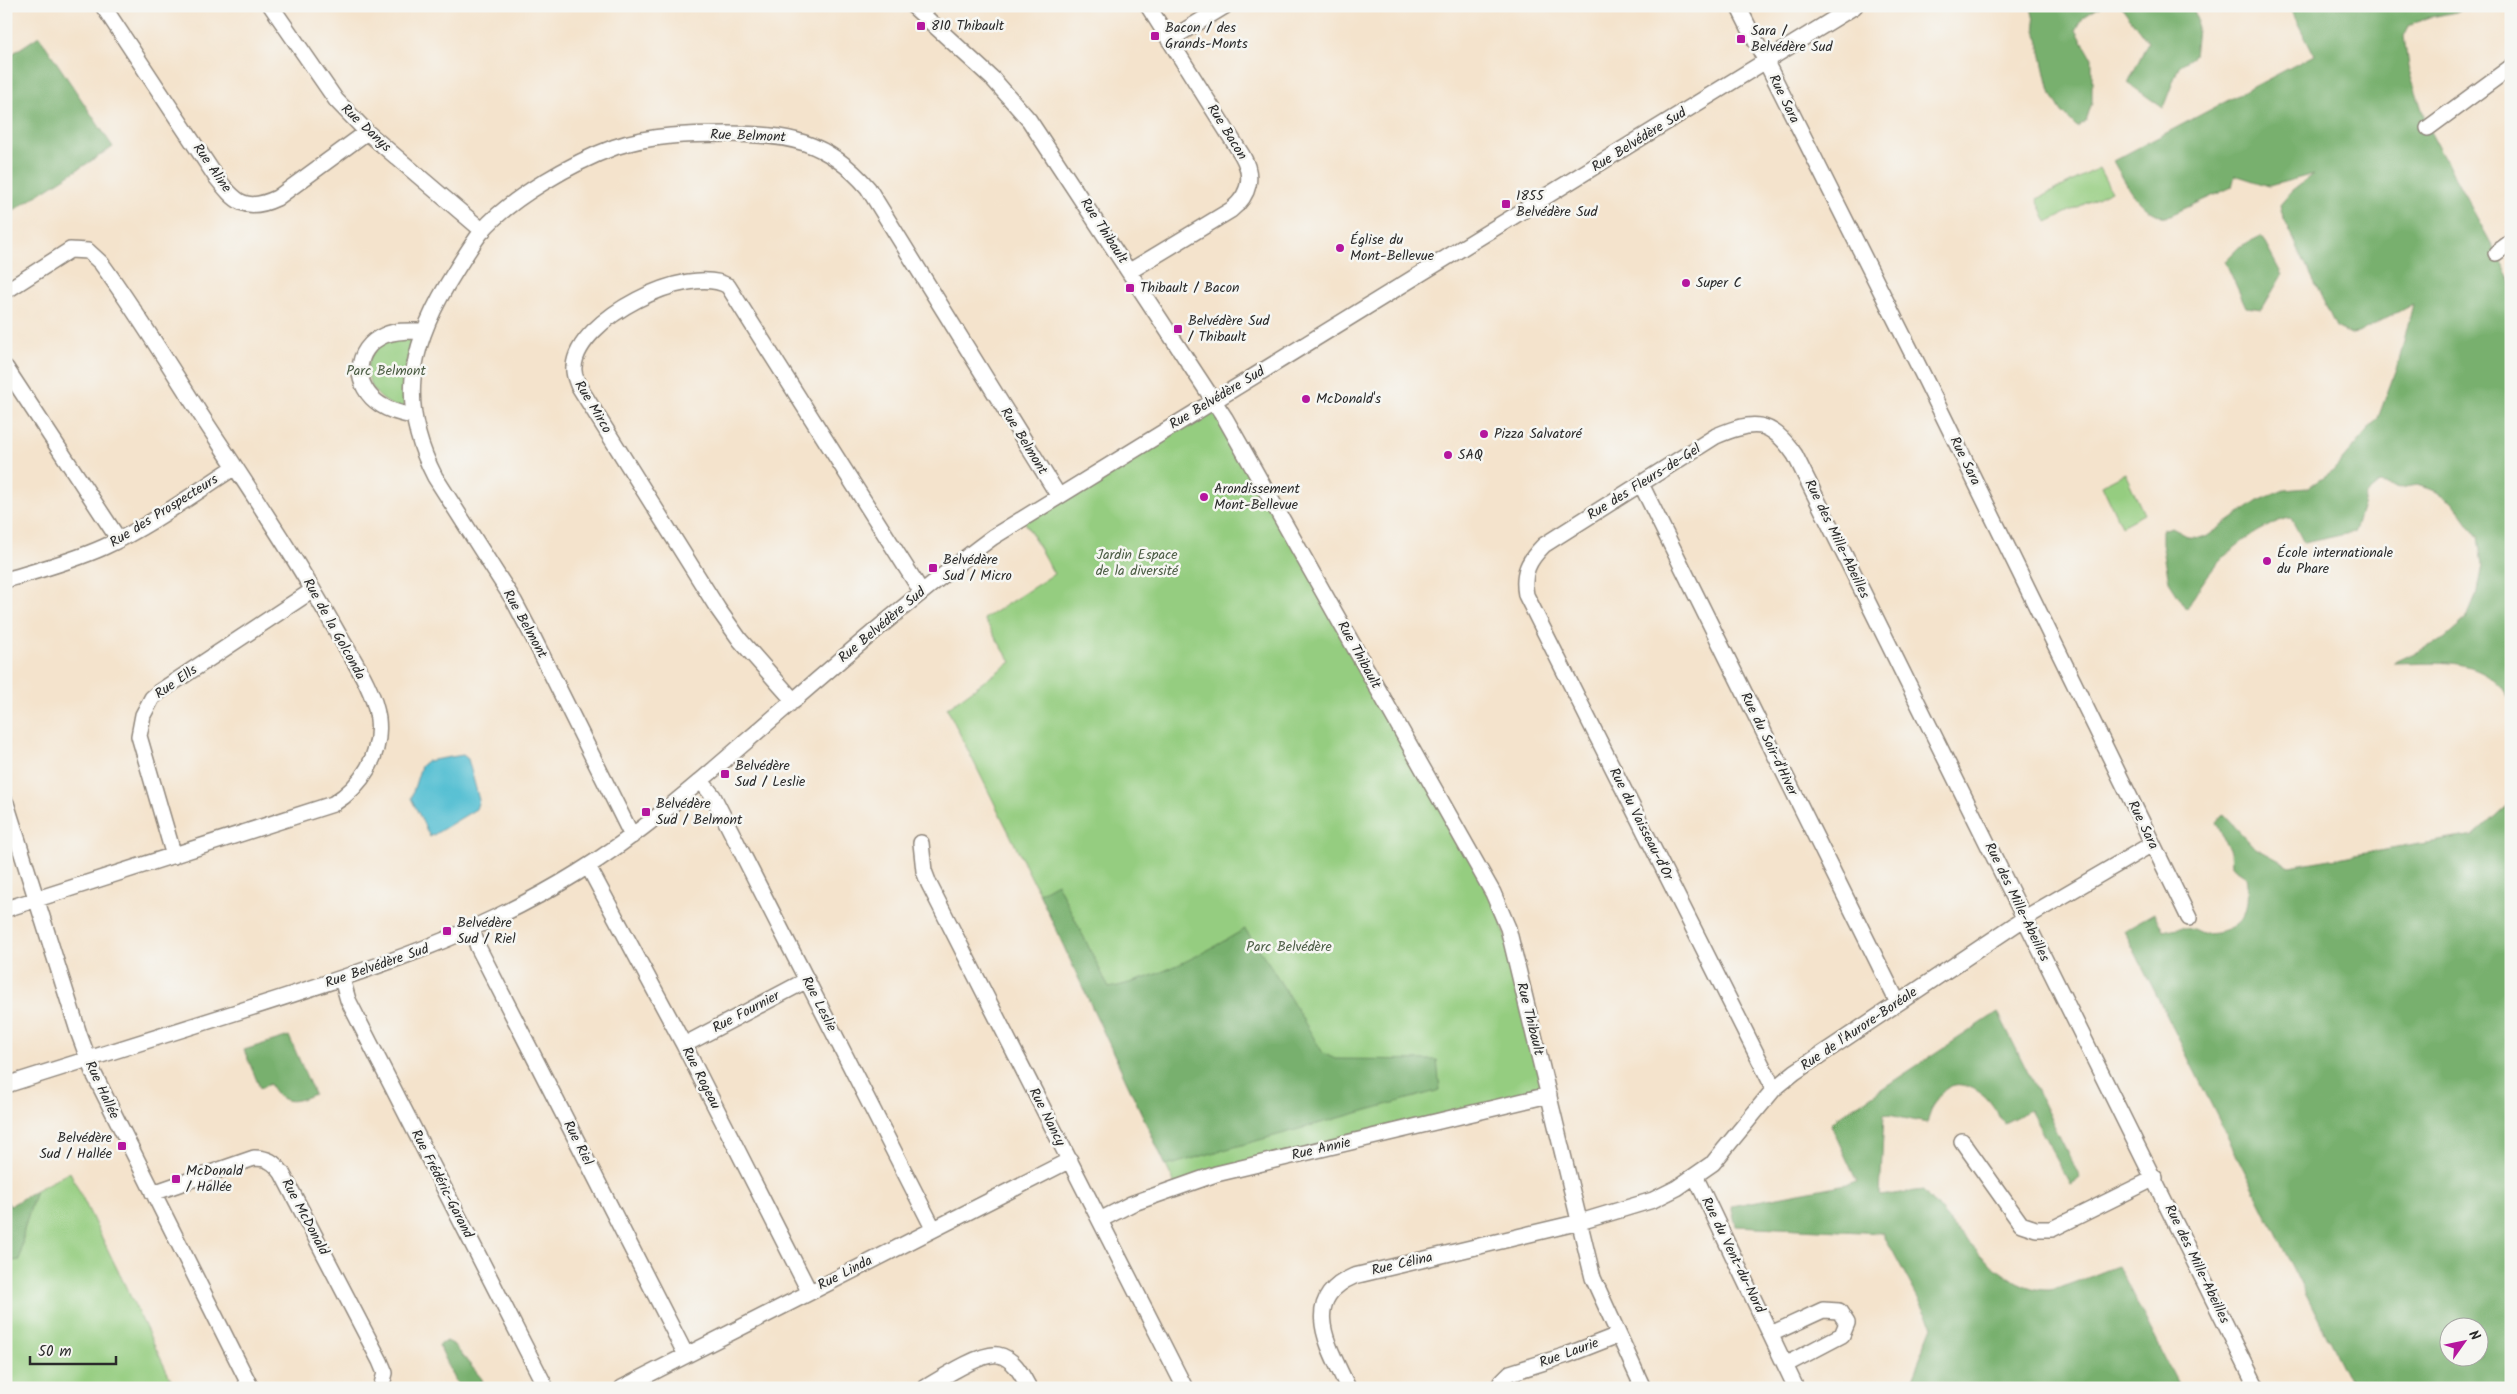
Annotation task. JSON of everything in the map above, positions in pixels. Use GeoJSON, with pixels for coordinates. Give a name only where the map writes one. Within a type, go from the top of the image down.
{"type":"FeatureCollection","features":[{"type":"Feature","properties":{"kind":"street","name":"Rue Aline"},"geometry":{"type":"LineString","coordinates":[[103,6],[216,177],[232,197],[245,205],[265,203],[277,198],[367,132]]}},
{"type":"Feature","properties":{"kind":"street","name":"Rue Danys"},"geometry":{"type":"LineString","coordinates":[[270,6],[336,100],[367,132],[483,231]]}},
{"type":"Feature","properties":{"kind":"street","name":"Rue Thibault"},"geometry":{"type":"LineString","coordinates":[[913,6],[993,79],[1029,120],[1130,271],[1214,400],[1493,893],[1508,928],[1593,1278],[1643,1388]]}},
{"type":"Feature","properties":{"kind":"street","name":"Rue Bacon"},"geometry":{"type":"LineString","coordinates":[[1130,271],[1231,210],[1240,203],[1247,190],[1250,178],[1242,155],[1148,6]]}},
{"type":"Feature","properties":{"kind":"street"},"geometry":{"type":"LineString","coordinates":[[1169,40],[1226,6]]}},
{"type":"Feature","properties":{"kind":"street","name":"Rue Sara"},"geometry":{"type":"LineString","coordinates":[[1738,6],[1926,382],[2189,918]]}},
{"type":"Feature","properties":{"kind":"street","name":"Rue Belvédère Sud"},"geometry":{"type":"LineString","coordinates":[[6,1085],[342,979],[428,949],[472,930],[588,866],[632,836],[701,781],[921,591],[993,536],[1855,6]]}},
{"type":"Feature","properties":{"kind":"street"},"geometry":{"type":"LineString","coordinates":[[2428,128],[2511,67]]}},
{"type":"Feature","properties":{"kind":"street","name":"Rue Belmont"},"geometry":{"type":"LineString","coordinates":[[632,836],[522,615],[435,477],[419,442],[413,416],[412,386],[414,367],[423,331],[442,294],[483,231],[513,203],[548,181],[599,154],[632,142],[666,137],[769,134],[786,136],[817,147],[845,164],[868,188],[1058,495]]}},
{"type":"Feature","properties":{"kind":"street"},"geometry":{"type":"LineString","coordinates":[[2496,253],[2511,242]]}},
{"type":"Feature","properties":{"kind":"street","name":"Rue de la Golconda"},"geometry":{"type":"LineString","coordinates":[[6,291],[70,250],[88,251],[95,256],[235,466],[313,590],[371,694],[378,719],[377,745],[368,769],[353,789],[332,804],[6,909]]}},
{"type":"Feature","properties":{"kind":"street","name":"Rue Mirco"},"geometry":{"type":"LineString","coordinates":[[794,701],[740,640],[722,615],[578,385],[574,374],[575,360],[586,341],[603,322],[642,297],[678,284],[712,280],[728,286],[921,591]]}},
{"type":"Feature","properties":{"kind":"street"},"geometry":{"type":"LineString","coordinates":[[413,416],[393,412],[372,398],[364,388],[360,376],[360,364],[364,352],[372,342],[383,336],[393,332],[423,331]]}},
{"type":"Feature","properties":{"kind":"street"},"geometry":{"type":"LineString","coordinates":[[6,368],[119,540]]}},
{"type":"Feature","properties":{"kind":"street","name":"Rue des Fleurs-de-Gel"},"geometry":{"type":"LineString","coordinates":[[1532,556],[1554,538],[1716,436],[1748,424],[1764,426]]}},
{"type":"Feature","properties":{"kind":"street","name":"Rue des Mille-Abeilles"},"geometry":{"type":"LineString","coordinates":[[1764,426],[1775,431],[1795,455],[2155,1178],[2257,1388]]}},
{"type":"Feature","properties":{"kind":"street","name":"Rue des Prospecteurs"},"geometry":{"type":"LineString","coordinates":[[6,580],[82,556],[119,540],[235,466]]}},
{"type":"Feature","properties":{"kind":"street","name":"Rue du Soir-d'Hiver"},"geometry":{"type":"LineString","coordinates":[[1641,484],[1898,1003]]}},
{"type":"Feature","properties":{"kind":"street","name":"Rue du Vaisseau-d'Or"},"geometry":{"type":"LineString","coordinates":[[1532,556],[1525,573],[1526,595],[1774,1089]]}},
{"type":"Feature","properties":{"kind":"street","name":"Rue Ells"},"geometry":{"type":"LineString","coordinates":[[174,856],[141,747],[140,726],[147,705],[159,692],[313,590]]}},
{"type":"Feature","properties":{"kind":"street","name":"Rue Leslie"},"geometry":{"type":"LineString","coordinates":[[701,781],[713,796],[934,1228]]}},
{"type":"Feature","properties":{"kind":"street","name":"Rue Hallée"},"geometry":{"type":"LineString","coordinates":[[6,803],[88,1059],[251,1388]]}},
{"type":"Feature","properties":{"kind":"street","name":"Rue Nancy"},"geometry":{"type":"LineString","coordinates":[[921,842],[921,857],[929,884],[1185,1388]]}},
{"type":"Feature","properties":{"kind":"street","name":"Rue de l'Aurore-Boréale"},"geometry":{"type":"LineString","coordinates":[[1580,1222],[1653,1200],[1695,1176],[1728,1147],[1774,1089],[1898,1003],[2026,918],[2152,844]]}},
{"type":"Feature","properties":{"kind":"street","name":"Rue Rogeau"},"geometry":{"type":"LineString","coordinates":[[588,866],[684,1045],[810,1291]]}},
{"type":"Feature","properties":{"kind":"street","name":"Rue Riel"},"geometry":{"type":"LineString","coordinates":[[472,930],[478,947],[686,1355]]}},
{"type":"Feature","properties":{"kind":"street","name":"Rue Frédéric-Garand"},"geometry":{"type":"LineString","coordinates":[[342,979],[348,1000],[546,1388]]}},
{"type":"Feature","properties":{"kind":"street","name":"Rue Fournier"},"geometry":{"type":"LineString","coordinates":[[684,1045],[807,980]]}},
{"type":"Feature","properties":{"kind":"street","name":"Rue Annie"},"geometry":{"type":"LineString","coordinates":[[1100,1220],[1131,1204],[1216,1174],[1549,1095]]}},
{"type":"Feature","properties":{"kind":"street"},"geometry":{"type":"LineString","coordinates":[[1962,1141],[2020,1224],[2036,1230],[2052,1229],[2155,1178]]}},
{"type":"Feature","properties":{"kind":"street","name":"Rue McDonald"},"geometry":{"type":"LineString","coordinates":[[153,1193],[254,1158],[264,1158],[275,1163],[380,1361],[385,1373],[381,1388]]}},
{"type":"Feature","properties":{"kind":"street","name":"Rue Linda"},"geometry":{"type":"LineString","coordinates":[[622,1388],[1070,1160]]}},
{"type":"Feature","properties":{"kind":"street","name":"Rue du Vent-du-Nord"},"geometry":{"type":"LineString","coordinates":[[1695,1176],[1796,1388]]}},
{"type":"Feature","properties":{"kind":"street","name":"Rue Célina"},"geometry":{"type":"LineString","coordinates":[[1348,1388],[1324,1332],[1322,1321],[1325,1300],[1341,1281],[1354,1276],[1580,1222]]}},
{"type":"Feature","properties":{"kind":"street"},"geometry":{"type":"LineString","coordinates":[[1770,1334],[1823,1310],[1839,1312],[1847,1323],[1842,1335],[1785,1365]]}},
{"type":"Feature","properties":{"kind":"street","name":"Rue Laurie"},"geometry":{"type":"LineString","coordinates":[[1499,1388],[1501,1382],[1510,1373],[1567,1355],[1618,1335]]}},
{"type":"Feature","properties":{"kind":"street"},"geometry":{"type":"LineString","coordinates":[[925,1388],[984,1357],[997,1355],[1017,1367],[1029,1388]]}},
{"type":"Feature","properties":{"kind":"green space"},"geometry":{"type":"Polygon","coordinates":[[[2102,6],[2084,16],[2076,30],[2092,58],[2092,102],[2086,121],[2077,127],[2062,112],[2050,92],[2031,7],[2102,6]]]}},
{"type":"Feature","properties":{"kind":"green space"},"geometry":{"type":"Polygon","coordinates":[[[2121,6],[2192,6],[2198,20],[2194,56],[2179,66],[2163,108],[2128,83],[2148,42],[2121,6]]]}},
{"type":"Feature","properties":{"kind":"green space"},"geometry":{"type":"Polygon","coordinates":[[[2289,6],[2468,6],[2456,12],[2426,18],[2409,26],[2404,36],[2408,67],[2428,128],[2511,280],[2511,699],[2487,674],[2473,668],[2458,664],[2427,662],[2393,663],[2444,639],[2466,620],[2476,596],[2482,565],[2478,537],[2453,502],[2435,491],[2417,485],[2400,488],[2379,484],[2366,495],[2355,532],[2304,543],[2291,518],[2274,523],[2246,539],[2225,556],[2201,585],[2187,609],[2169,581],[2162,543],[2162,530],[2172,527],[2189,536],[2206,537],[2258,501],[2284,490],[2307,488],[2333,471],[2378,418],[2399,361],[2413,304],[2358,333],[2350,334],[2336,327],[2283,217],[2280,205],[2291,192],[2314,174],[2269,186],[2235,175],[2232,187],[2166,217],[2148,209],[2141,203],[2128,187],[2113,161],[2314,55],[2289,6]]]}},
{"type":"Feature","properties":{"kind":"green space"},"geometry":{"type":"Polygon","coordinates":[[[39,36],[113,147],[6,215],[6,58],[39,36]]]}},
{"type":"Feature","properties":{"kind":"green space"},"geometry":{"type":"Polygon","coordinates":[[[2099,168],[2111,191],[2047,222],[2037,199],[2099,168]]]}},
{"type":"Feature","properties":{"kind":"green space"},"geometry":{"type":"Polygon","coordinates":[[[2261,236],[2282,275],[2262,309],[2246,307],[2225,261],[2239,247],[2261,236]]]}},
{"type":"Feature","properties":{"kind":"green space","name":"Parc Belmont"},"geometry":{"type":"Polygon","coordinates":[[[403,337],[412,339],[405,373],[404,408],[392,405],[382,399],[370,382],[368,371],[369,361],[374,351],[386,342],[403,337]]]}},
{"type":"Feature","properties":{"kind":"green space","name":"Parc Belvédère"},"geometry":{"type":"Polygon","coordinates":[[[1214,400],[1493,893],[1549,1095],[1176,1187],[1039,893],[947,708],[1011,662],[984,619],[1054,574],[1022,517],[1214,400]]]}},
{"type":"Feature","properties":{"kind":"green space"},"geometry":{"type":"Polygon","coordinates":[[[2125,473],[2144,514],[2121,526],[2102,485],[2125,473]]]}},
{"type":"Feature","properties":{"kind":"green space"},"geometry":{"type":"Polygon","coordinates":[[[2511,799],[2511,1388],[2353,1388],[2124,930],[2154,913],[2163,931],[2183,928],[2204,934],[2217,933],[2228,929],[2242,918],[2247,900],[2246,876],[2231,866],[2230,852],[2216,822],[2223,814],[2254,847],[2289,866],[2474,835],[2505,807],[2511,799]]]}},
{"type":"Feature","properties":{"kind":"green space"},"geometry":{"type":"Polygon","coordinates":[[[1057,883],[1109,988],[1146,978],[1180,964],[1245,929],[1270,965],[1323,1053],[1335,1059],[1437,1060],[1440,1090],[1166,1166],[1039,893],[1057,883]]]}},
{"type":"Feature","properties":{"kind":"green space"},"geometry":{"type":"Polygon","coordinates":[[[1998,1012],[2080,1178],[2070,1184],[2030,1110],[2004,1123],[1983,1095],[1968,1086],[1959,1085],[1951,1086],[1939,1096],[1927,1123],[1884,1114],[1880,1196],[1923,1190],[1979,1253],[2013,1280],[2031,1288],[2055,1289],[2118,1266],[2180,1388],[1908,1388],[1933,1326],[1883,1233],[1736,1226],[1731,1206],[1857,1182],[1830,1123],[1998,1012]]]}},
{"type":"Feature","properties":{"kind":"green space"},"geometry":{"type":"Polygon","coordinates":[[[289,1036],[314,1094],[294,1101],[289,1101],[279,1096],[270,1084],[260,1088],[244,1050],[289,1036]]]}},
{"type":"Feature","properties":{"kind":"green space"},"geometry":{"type":"Polygon","coordinates":[[[70,1172],[175,1388],[6,1388],[6,1262],[20,1259],[24,1229],[36,1190],[70,1172]]]}},
{"type":"Feature","properties":{"kind":"green space"},"geometry":{"type":"Polygon","coordinates":[[[36,1190],[24,1229],[20,1260],[6,1262],[6,1200],[10,1206],[36,1190]]]}},
{"type":"Feature","properties":{"kind":"green space"},"geometry":{"type":"Polygon","coordinates":[[[447,1341],[453,1344],[482,1379],[484,1388],[459,1388],[439,1345],[447,1341]]]}},
{"type":"Feature","properties":{"kind":"water"},"geometry":{"type":"Polygon","coordinates":[[[463,755],[468,759],[479,800],[476,809],[430,837],[411,798],[421,766],[427,761],[463,755]]]}},
{"type":"Feature","properties":{"kind":"place","name":"810 Thibault"},"geometry":{"type":"Point","coordinates":[921,26]}},
{"type":"Feature","properties":{"kind":"place","name":"Bacon / des Grands-Monts"},"geometry":{"type":"Point","coordinates":[1155,36]}},
{"type":"Feature","properties":{"kind":"place","name":"Sara / Belvédère Sud"},"geometry":{"type":"Point","coordinates":[1741,39]}},
{"type":"Feature","properties":{"kind":"place","name":"1855 Belvédère Sud"},"geometry":{"type":"Point","coordinates":[1506,204]}},
{"type":"Feature","properties":{"kind":"place","name":"Église du Mont-Bellevue"},"geometry":{"type":"Point","coordinates":[1340,248]}},
{"type":"Feature","properties":{"kind":"place","name":"Super C"},"geometry":{"type":"Point","coordinates":[1686,283]}},
{"type":"Feature","properties":{"kind":"place","name":"Thibault / Bacon"},"geometry":{"type":"Point","coordinates":[1130,288]}},
{"type":"Feature","properties":{"kind":"place","name":"Belvédère Sud / Thibault"},"geometry":{"type":"Point","coordinates":[1178,329]}},
{"type":"Feature","properties":{"kind":"place","name":"McDonald's"},"geometry":{"type":"Point","coordinates":[1306,399]}},
{"type":"Feature","properties":{"kind":"place","name":"Pizza Salvatoré"},"geometry":{"type":"Point","coordinates":[1484,434]}},
{"type":"Feature","properties":{"kind":"place","name":"SAQ"},"geometry":{"type":"Point","coordinates":[1448,455]}},
{"type":"Feature","properties":{"kind":"place","name":"Arondissement Mont-Bellevue"},"geometry":{"type":"Point","coordinates":[1204,497]}},
{"type":"Feature","properties":{"kind":"place","name":"École internationale du Phare"},"geometry":{"type":"Point","coordinates":[2267,561]}},
{"type":"Feature","properties":{"kind":"place","name":"Belvédère Sud / Micro"},"geometry":{"type":"Point","coordinates":[933,568]}},
{"type":"Feature","properties":{"kind":"place","name":"Belvédère Sud / Leslie"},"geometry":{"type":"Point","coordinates":[725,774]}},
{"type":"Feature","properties":{"kind":"place","name":"Belvédère Sud / Belmont"},"geometry":{"type":"Point","coordinates":[646,812]}},
{"type":"Feature","properties":{"kind":"place","name":"Belvédère Sud / Riel"},"geometry":{"type":"Point","coordinates":[447,931]}},
{"type":"Feature","properties":{"kind":"place","name":"Belvédère Sud / Hallée"},"geometry":{"type":"Point","coordinates":[122,1146]}},
{"type":"Feature","properties":{"kind":"place","name":"McDonald / Hallée"},"geometry":{"type":"Point","coordinates":[176,1179]}},
{"type":"Feature","properties":{"kind":"park label","name":"Jardin Espace de la diversité"},"geometry":{"type":"Point","coordinates":[1137,564]}}]}
